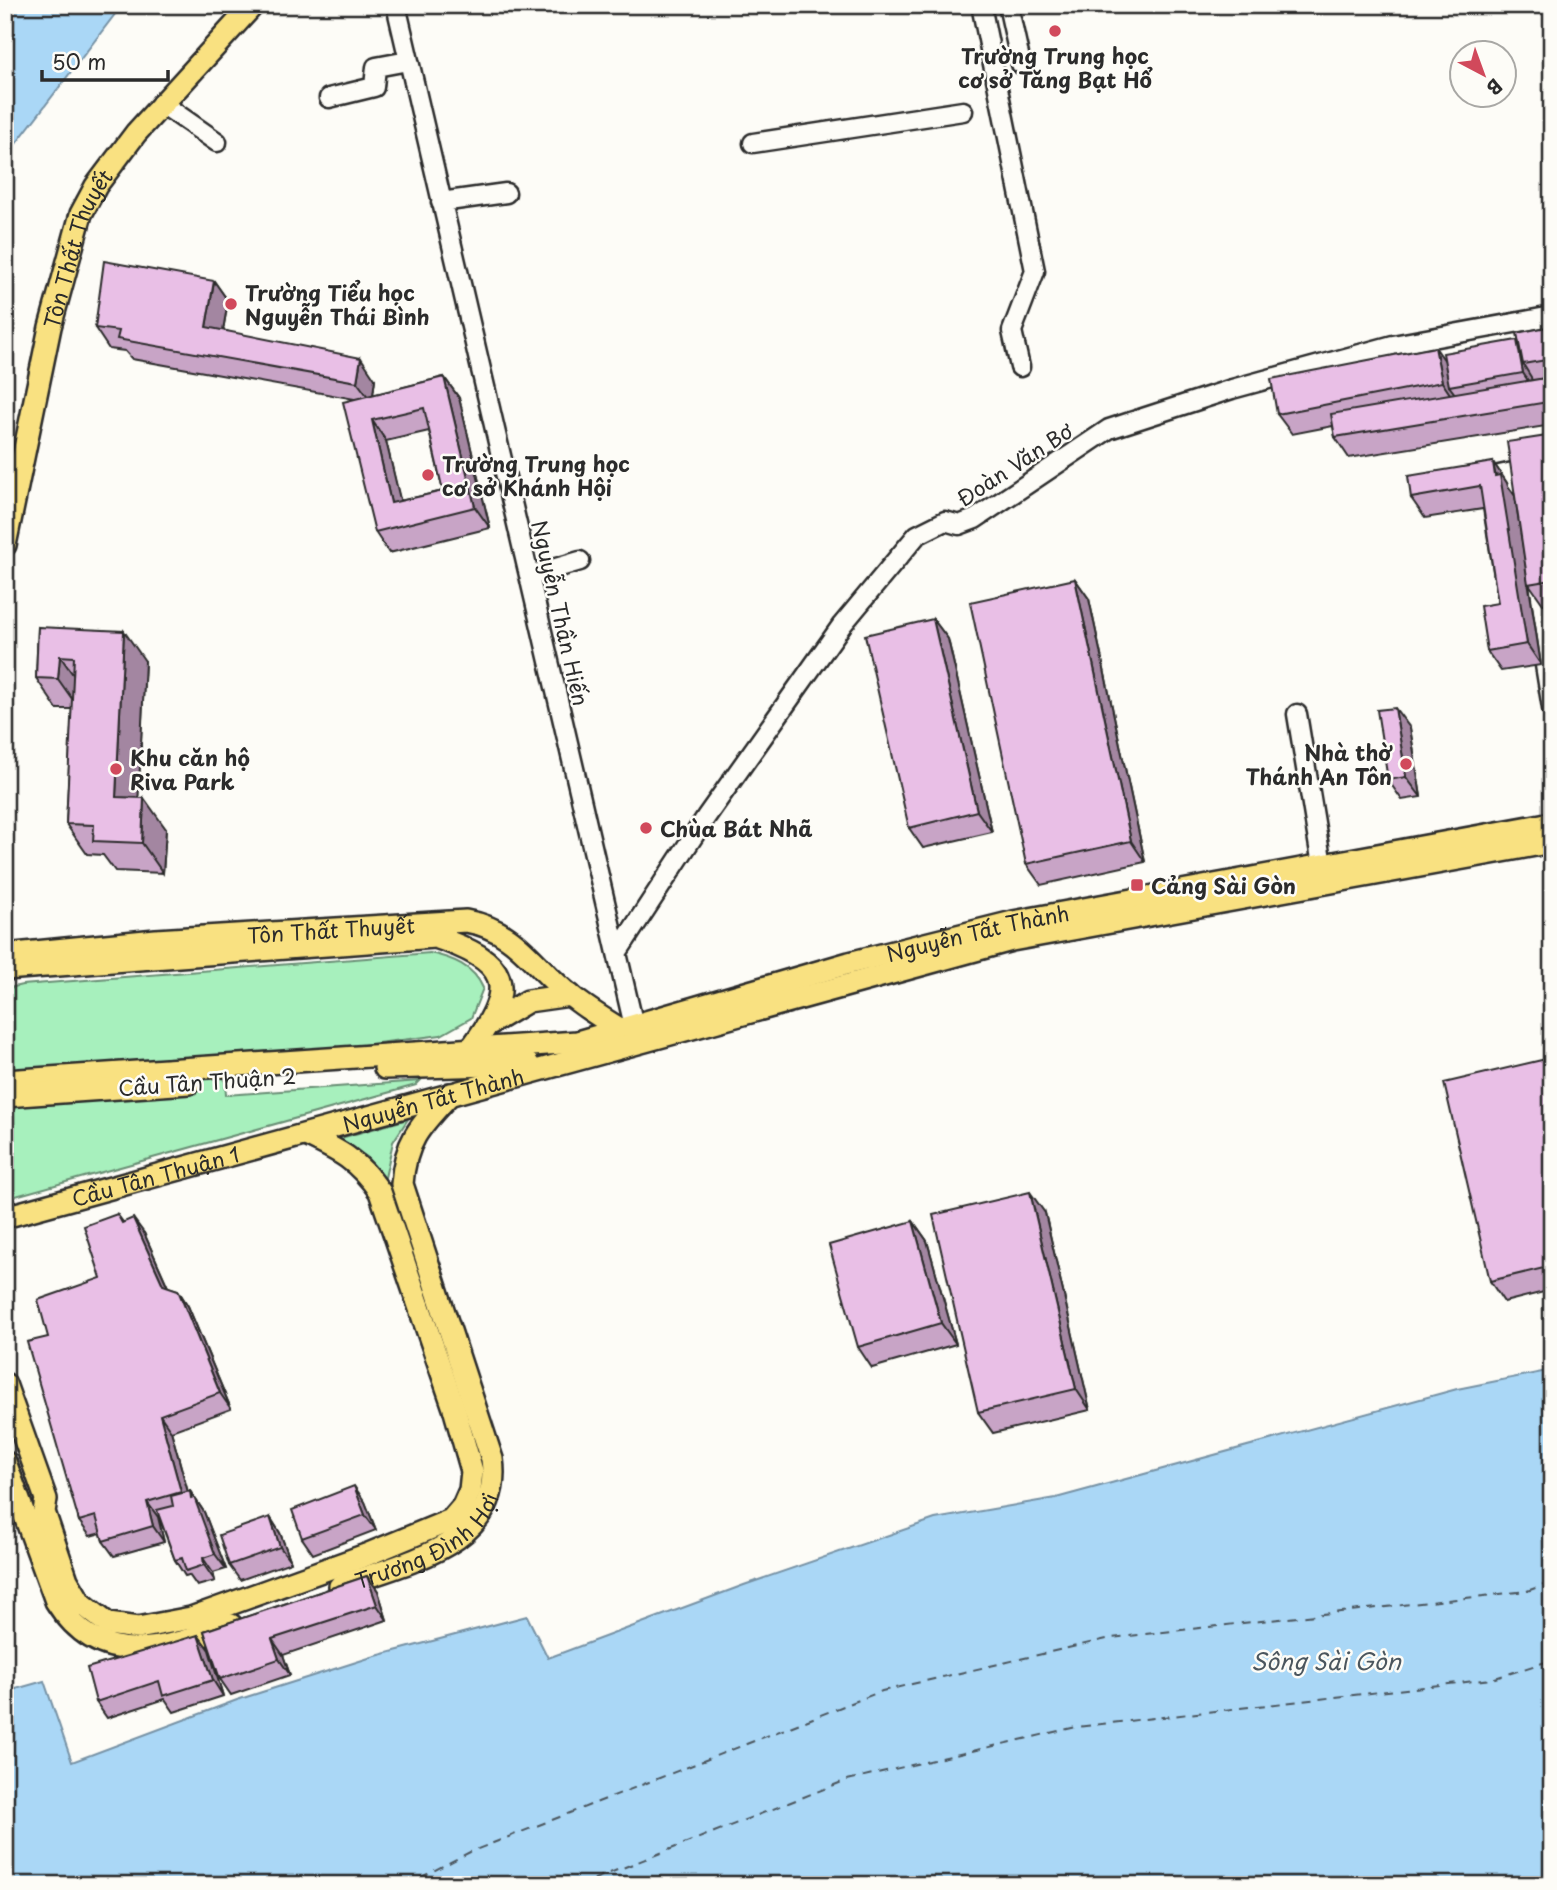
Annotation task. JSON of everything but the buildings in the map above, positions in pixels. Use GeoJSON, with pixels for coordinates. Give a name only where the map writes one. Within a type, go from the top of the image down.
{"type":"FeatureCollection","features":[{"type":"Feature","properties":{"kind":"main road","name":"Tôn Thất Thuyết"},"geometry":{"type":"LineString","coordinates":[[5,545],[50,327],[81,214],[96,186],[161,103],[253,5]]}},
{"type":"Feature","properties":{"kind":"main road","name":"Nguyễn Tất Thành"},"geometry":{"type":"LineString","coordinates":[[409,1059],[472,1047],[577,1042],[849,963],[1001,925],[1552,823]]}},
{"type":"Feature","properties":{"kind":"main road","name":"Nguyễn Tất Thành"},"geometry":{"type":"LineString","coordinates":[[306,1135],[1012,940],[1552,842]]}},
{"type":"Feature","properties":{"kind":"main road","name":"Tôn Thất Thuyết"},"geometry":{"type":"LineString","coordinates":[[5,955],[156,940],[466,921],[485,925],[510,937],[569,995],[627,1028]]}},
{"type":"Feature","properties":{"kind":"main road","name":"Tôn Thất Thuyết"},"geometry":{"type":"LineString","coordinates":[[5,969],[435,937],[475,955],[496,972],[501,984],[500,1000],[489,1025]]}},
{"type":"Feature","properties":{"kind":"main road"},"geometry":{"type":"LineString","coordinates":[[472,1047],[489,1025],[528,1001],[569,995]]}},
{"type":"Feature","properties":{"kind":"main road","name":"Nguyễn Tất Thành"},"geometry":{"type":"LineString","coordinates":[[409,1059],[562,1063]]}},
{"type":"Feature","properties":{"kind":"main road","name":"Cầu Tân Thuận 2"},"geometry":{"type":"LineString","coordinates":[[5,1082],[409,1059]]}},
{"type":"Feature","properties":{"kind":"main road","name":"Cầu Tân Thuận 2"},"geometry":{"type":"LineString","coordinates":[[5,1096],[409,1059]]}},
{"type":"Feature","properties":{"kind":"main road","name":"Trương Đình Hợi"},"geometry":{"type":"LineString","coordinates":[[5,1384],[46,1499],[44,1512],[67,1580],[89,1611],[108,1624],[178,1632],[391,1567],[449,1544],[471,1530],[484,1513],[495,1479],[492,1459],[402,1184],[404,1157],[421,1126],[452,1093]]}},
{"type":"Feature","properties":{"kind":"main road","name":"Trương Đình Hợi"},"geometry":{"type":"LineString","coordinates":[[5,1462],[47,1581],[67,1618],[92,1638],[113,1649],[134,1651],[451,1520],[463,1506],[470,1489],[472,1471],[435,1351],[380,1192],[366,1171],[346,1154],[306,1135]]}},
{"type":"Feature","properties":{"kind":"main road","name":"Cầu Tân Thuận 1"},"geometry":{"type":"LineString","coordinates":[[5,1217],[306,1135]]}},
{"type":"Feature","properties":{"kind":"main road"},"geometry":{"type":"LineString","coordinates":[[435,1351],[461,1359]]}},
{"type":"Feature","properties":{"kind":"main road","name":"Trương Đình Hợi"},"geometry":{"type":"LineString","coordinates":[[5,1424],[34,1504],[44,1512]]}},
{"type":"Feature","properties":{"kind":"street","name":"Nguyễn Thần Hiến"},"geometry":{"type":"LineString","coordinates":[[396,5],[617,953],[627,1028]]}},
{"type":"Feature","properties":{"kind":"street"},"geometry":{"type":"LineString","coordinates":[[981,5],[1035,271],[1012,331],[1020,367]]}},
{"type":"Feature","properties":{"kind":"street"},"geometry":{"type":"LineString","coordinates":[[1009,5],[1021,64]]}},
{"type":"Feature","properties":{"kind":"street"},"geometry":{"type":"LineString","coordinates":[[329,98],[374,88],[376,67],[408,61]]}},
{"type":"Feature","properties":{"kind":"street"},"geometry":{"type":"LineString","coordinates":[[161,103],[217,142]]}},
{"type":"Feature","properties":{"kind":"street"},"geometry":{"type":"LineString","coordinates":[[753,143],[963,111]]}},
{"type":"Feature","properties":{"kind":"street"},"geometry":{"type":"LineString","coordinates":[[441,202],[506,193]]}},
{"type":"Feature","properties":{"kind":"street","name":"Đoàn Văn Bơ"},"geometry":{"type":"LineString","coordinates":[[617,953],[706,817],[842,625],[917,535],[945,521],[960,525],[975,519],[1109,429],[1232,389],[1393,345],[1552,316]]}},
{"type":"Feature","properties":{"kind":"street"},"geometry":{"type":"LineString","coordinates":[[1463,483],[1513,472],[1521,512]]}},
{"type":"Feature","properties":{"kind":"street"},"geometry":{"type":"LineString","coordinates":[[1527,553],[1552,708]]}},
{"type":"Feature","properties":{"kind":"street"},"geometry":{"type":"LineString","coordinates":[[529,576],[580,561]]}},
{"type":"Feature","properties":{"kind":"street"},"geometry":{"type":"LineString","coordinates":[[1297,714],[1322,865]]}},
{"type":"Feature","properties":{"kind":"green space"},"geometry":{"type":"Polygon","coordinates":[[[430,953],[461,964],[474,974],[483,988],[471,1018],[441,1035],[315,1051],[223,1058],[226,1095],[420,1081],[416,1085],[5,1199],[5,989],[22,985],[430,953]]]}},
{"type":"Feature","properties":{"kind":"green space"},"geometry":{"type":"Polygon","coordinates":[[[408,1119],[393,1142],[384,1182],[367,1157],[337,1139],[408,1119]]]}},
{"type":"Feature","properties":{"kind":"water"},"geometry":{"type":"Polygon","coordinates":[[[5,5],[122,5],[5,158],[5,5]]]}},
{"type":"Feature","properties":{"kind":"water","name":"Sông Sài Gòn"},"geometry":{"type":"Polygon","coordinates":[[[1552,1370],[1552,1885],[5,1885],[5,1692],[44,1681],[72,1762],[237,1700],[372,1657],[527,1616],[548,1658],[744,1585],[935,1519],[1056,1498],[1457,1389],[1552,1370]]]}},
{"type":"Feature","properties":{"kind":"ferry route"},"geometry":{"type":"LineString","coordinates":[[406,1885],[470,1852],[882,1691],[1111,1638],[1527,1591],[1552,1582]]}},
{"type":"Feature","properties":{"kind":"ferry route"},"geometry":{"type":"LineString","coordinates":[[579,1885],[847,1780],[1076,1727],[1492,1679],[1552,1660]]}},
{"type":"Feature","properties":{"kind":"place","name":"Trường Trung học cơ sở Tăng Bạt Hổ"},"geometry":{"type":"Point","coordinates":[1055,31]}},
{"type":"Feature","properties":{"kind":"place","name":"Trường Tiểu học Nguyễn Thái Bình"},"geometry":{"type":"Point","coordinates":[231,304]}},
{"type":"Feature","properties":{"kind":"place","name":"Trường Trung học cơ sở Khánh Hội"},"geometry":{"type":"Point","coordinates":[428,475]}},
{"type":"Feature","properties":{"kind":"place","name":"Nhà thờ Thánh An Tôn"},"geometry":{"type":"Point","coordinates":[1406,764]}},
{"type":"Feature","properties":{"kind":"place","name":"Khu căn hộ Riva Park"},"geometry":{"type":"Point","coordinates":[116,769]}},
{"type":"Feature","properties":{"kind":"place","name":"Chùa Bát Nhã"},"geometry":{"type":"Point","coordinates":[646,828]}},
{"type":"Feature","properties":{"kind":"place","name":"Cảng Sài Gòn"},"geometry":{"type":"Point","coordinates":[1137,885]}}]}
